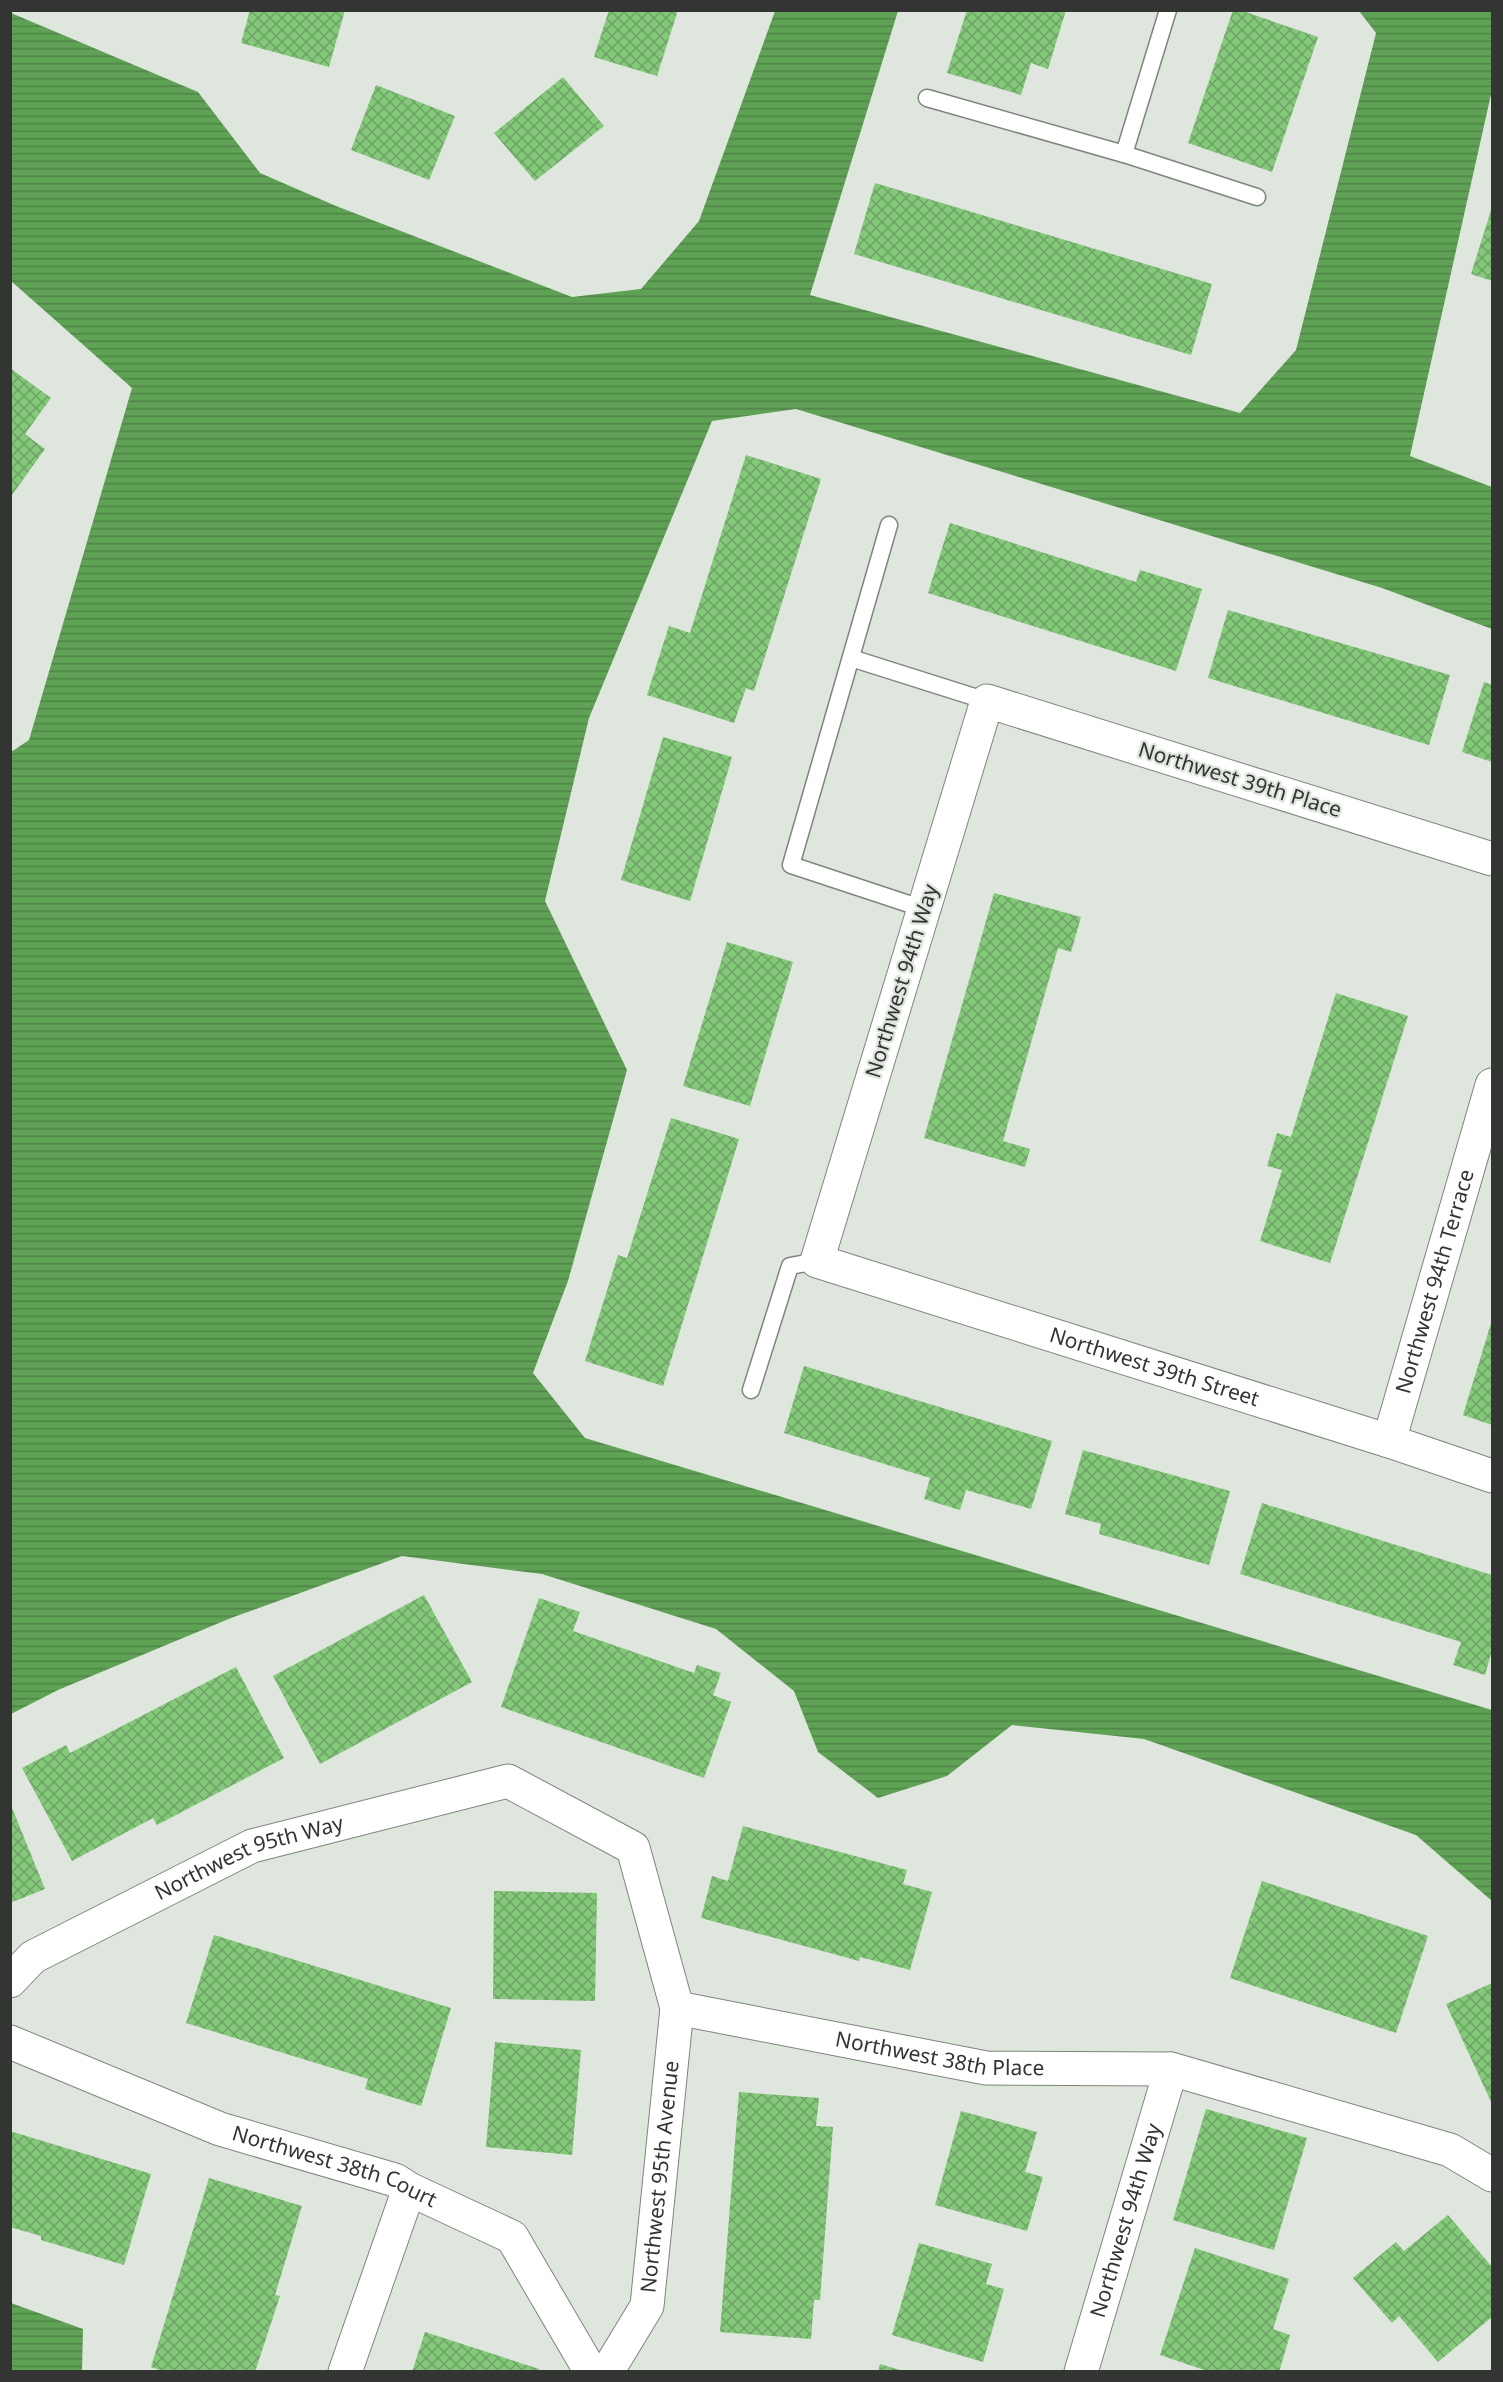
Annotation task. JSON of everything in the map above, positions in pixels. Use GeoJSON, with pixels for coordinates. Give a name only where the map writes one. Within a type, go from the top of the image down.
{"type":"FeatureCollection","features":[{"type":"Feature","properties":{"kind":"street","name":"Northwest 39th Place"},"geometry":{"type":"LineString","coordinates":[[987,701],[1492,859]]}},
{"type":"Feature","properties":{"kind":"street","name":"Northwest 94th Way"},"geometry":{"type":"LineString","coordinates":[[817,1261],[987,701]]}},
{"type":"Feature","properties":{"kind":"street","name":"Northwest 94th Terrace"},"geometry":{"type":"LineString","coordinates":[[1389,1441],[1492,1085]]}},
{"type":"Feature","properties":{"kind":"street","name":"Northwest 39th Street"},"geometry":{"type":"LineString","coordinates":[[817,1261],[1389,1441],[1492,1476]]}},
{"type":"Feature","properties":{"kind":"street","name":"Northwest 95th Way"},"geometry":{"type":"LineString","coordinates":[[10,1981],[33,1957],[252,1846],[508,1781],[633,1848],[677,2008]]}},
{"type":"Feature","properties":{"kind":"street","name":"Northwest 38th Place"},"geometry":{"type":"LineString","coordinates":[[677,2008],[986,2068],[1171,2069],[1450,2150],[1492,2175]]}},
{"type":"Feature","properties":{"kind":"street","name":"Northwest 95th Avenue"},"geometry":{"type":"LineString","coordinates":[[607,2372],[647,2306],[677,2008]]}},
{"type":"Feature","properties":{"kind":"street","name":"Northwest 38th Court"},"geometry":{"type":"LineString","coordinates":[[10,2042],[220,2129],[395,2180],[409,2189],[512,2236],[591,2372]]}},
{"type":"Feature","properties":{"kind":"street","name":"Northwest 94th Way"},"geometry":{"type":"LineString","coordinates":[[1081,2372],[1171,2069]]}},
{"type":"Feature","properties":{"kind":"street"},"geometry":{"type":"LineString","coordinates":[[345,2372],[409,2189]]}},
{"type":"Feature","properties":{"kind":"lane"},"geometry":{"type":"LineString","coordinates":[[1124,154],[1168,10]]}},
{"type":"Feature","properties":{"kind":"lane"},"geometry":{"type":"LineString","coordinates":[[927,98],[1124,154],[1257,197]]}},
{"type":"Feature","properties":{"kind":"lane"},"geometry":{"type":"LineString","coordinates":[[889,525],[791,865],[924,909]]}},
{"type":"Feature","properties":{"kind":"lane"},"geometry":{"type":"LineString","coordinates":[[851,658],[987,701]]}},
{"type":"Feature","properties":{"kind":"lane"},"geometry":{"type":"LineString","coordinates":[[751,1390],[789,1266],[817,1261]]}},
{"type":"Feature","properties":{"kind":"shaded area"},"geometry":{"type":"Polygon","coordinates":[[[775,11],[898,11],[810,295],[1240,413],[1296,350],[1376,33],[1359,11],[1492,11],[1492,90],[1410,456],[1492,487],[1492,629],[1382,588],[796,409],[712,421],[589,718],[545,901],[627,1070],[568,1281],[533,1373],[585,1438],[1492,1710],[1492,1901],[1416,1835],[1144,1739],[1012,1725],[947,1776],[878,1798],[818,1752],[794,1691],[716,1629],[542,1574],[402,1556],[231,1618],[58,1690],[11,1714],[11,752],[29,740],[132,388],[11,281],[11,13],[198,92],[260,173],[336,206],[572,297],[641,289],[699,221],[775,11]]]}},
{"type":"Feature","properties":{"kind":"shaded area"},"geometry":{"type":"Polygon","coordinates":[[[11,2303],[83,2329],[82,2371],[11,2371],[11,2303]]]}},
{"type":"Feature","properties":{"kind":"building"},"geometry":{"type":"Polygon","coordinates":[[[250,10],[345,10],[329,67],[241,43],[250,10]]]}},
{"type":"Feature","properties":{"kind":"building"},"geometry":{"type":"Polygon","coordinates":[[[609,10],[678,10],[657,76],[594,57],[609,10]]]}},
{"type":"Feature","properties":{"kind":"building"},"geometry":{"type":"Polygon","coordinates":[[[967,10],[1066,10],[1048,69],[1031,63],[1021,95],[947,73],[967,10]]]}},
{"type":"Feature","properties":{"kind":"building"},"geometry":{"type":"Polygon","coordinates":[[[1233,10],[1240,10],[1318,37],[1272,172],[1188,143],[1233,10]]]}},
{"type":"Feature","properties":{"kind":"building"},"geometry":{"type":"Polygon","coordinates":[[[563,77],[604,126],[535,181],[494,133],[563,77]]]}},
{"type":"Feature","properties":{"kind":"building"},"geometry":{"type":"Polygon","coordinates":[[[376,85],[455,116],[429,180],[351,150],[376,85]]]}},
{"type":"Feature","properties":{"kind":"building"},"geometry":{"type":"Polygon","coordinates":[[[875,183],[1212,284],[1191,355],[854,254],[875,183]]]}},
{"type":"Feature","properties":{"kind":"building"},"geometry":{"type":"Polygon","coordinates":[[[1492,207],[1492,281],[1471,274],[1492,207]]]}},
{"type":"Feature","properties":{"kind":"building"},"geometry":{"type":"Polygon","coordinates":[[[10,368],[51,398],[25,434],[45,449],[12,495],[10,368]]]}},
{"type":"Feature","properties":{"kind":"building"},"geometry":{"type":"Polygon","coordinates":[[[746,455],[821,479],[754,691],[746,688],[734,723],[647,695],[669,626],[690,633],[746,455]]]}},
{"type":"Feature","properties":{"kind":"building"},"geometry":{"type":"Polygon","coordinates":[[[950,523],[1136,582],[1140,570],[1202,589],[1176,671],[928,593],[950,523]]]}},
{"type":"Feature","properties":{"kind":"building"},"geometry":{"type":"Polygon","coordinates":[[[1228,610],[1450,675],[1429,745],[1208,678],[1228,610]]]}},
{"type":"Feature","properties":{"kind":"building"},"geometry":{"type":"Polygon","coordinates":[[[1484,682],[1492,685],[1492,762],[1462,752],[1484,682]]]}},
{"type":"Feature","properties":{"kind":"building"},"geometry":{"type":"Polygon","coordinates":[[[663,737],[732,757],[690,901],[621,880],[663,737]]]}},
{"type":"Feature","properties":{"kind":"building"},"geometry":{"type":"Polygon","coordinates":[[[994,893],[1081,917],[1071,952],[1058,948],[1003,1141],[1030,1149],[1025,1167],[924,1138],[994,893]]]}},
{"type":"Feature","properties":{"kind":"building"},"geometry":{"type":"Polygon","coordinates":[[[727,942],[793,962],[750,1106],[683,1086],[727,942]]]}},
{"type":"Feature","properties":{"kind":"building"},"geometry":{"type":"Polygon","coordinates":[[[1336,993],[1408,1016],[1330,1263],[1260,1241],[1282,1170],[1267,1166],[1277,1133],[1291,1137],[1336,993]]]}},
{"type":"Feature","properties":{"kind":"building"},"geometry":{"type":"Polygon","coordinates":[[[671,1118],[739,1139],[663,1386],[585,1361],[618,1255],[627,1258],[671,1118]]]}},
{"type":"Feature","properties":{"kind":"building"},"geometry":{"type":"Polygon","coordinates":[[[1492,1320],[1492,1425],[1463,1415],[1492,1320]]]}},
{"type":"Feature","properties":{"kind":"building"},"geometry":{"type":"Polygon","coordinates":[[[804,1366],[1052,1441],[1031,1509],[966,1490],[960,1510],[924,1499],[930,1478],[784,1433],[804,1366]]]}},
{"type":"Feature","properties":{"kind":"building"},"geometry":{"type":"Polygon","coordinates":[[[1083,1450],[1230,1491],[1209,1565],[1099,1534],[1101,1524],[1065,1514],[1083,1450]]]}},
{"type":"Feature","properties":{"kind":"building"},"geometry":{"type":"Polygon","coordinates":[[[1262,1503],[1492,1575],[1492,1650],[1485,1675],[1453,1665],[1461,1642],[1240,1574],[1262,1503]]]}},
{"type":"Feature","properties":{"kind":"building"},"geometry":{"type":"Polygon","coordinates":[[[424,1595],[472,1682],[320,1764],[273,1676],[424,1595]]]}},
{"type":"Feature","properties":{"kind":"building"},"geometry":{"type":"Polygon","coordinates":[[[539,1598],[580,1612],[573,1631],[694,1673],[697,1665],[721,1673],[713,1695],[731,1702],[704,1778],[501,1707],[539,1598]]]}},
{"type":"Feature","properties":{"kind":"building"},"geometry":{"type":"Polygon","coordinates":[[[236,1667],[284,1758],[157,1825],[153,1818],[72,1861],[22,1768],[66,1745],[70,1753],[236,1667]]]}},
{"type":"Feature","properties":{"kind":"building"},"geometry":{"type":"Polygon","coordinates":[[[10,1803],[45,1889],[10,1903],[10,1803]]]}},
{"type":"Feature","properties":{"kind":"building"},"geometry":{"type":"Polygon","coordinates":[[[743,1826],[907,1870],[903,1884],[932,1892],[910,1970],[860,1957],[859,1961],[701,1918],[712,1876],[728,1881],[743,1826]]]}},
{"type":"Feature","properties":{"kind":"building"},"geometry":{"type":"Polygon","coordinates":[[[1262,1881],[1428,1936],[1396,2033],[1230,1978],[1262,1881]]]}},
{"type":"Feature","properties":{"kind":"building"},"geometry":{"type":"Polygon","coordinates":[[[494,1891],[597,1893],[595,2001],[493,1999],[494,1891]]]}},
{"type":"Feature","properties":{"kind":"building"},"geometry":{"type":"Polygon","coordinates":[[[214,1935],[451,2008],[421,2106],[365,2089],[368,2079],[186,2023],[214,1935]]]}},
{"type":"Feature","properties":{"kind":"building"},"geometry":{"type":"Polygon","coordinates":[[[1492,1983],[1492,2104],[1446,2004],[1492,1983]]]}},
{"type":"Feature","properties":{"kind":"building"},"geometry":{"type":"Polygon","coordinates":[[[495,2042],[581,2050],[572,2155],[486,2147],[495,2042]]]}},
{"type":"Feature","properties":{"kind":"building"},"geometry":{"type":"Polygon","coordinates":[[[739,2092],[819,2098],[816,2126],[833,2127],[820,2300],[814,2300],[811,2339],[720,2332],[739,2092]]]}},
{"type":"Feature","properties":{"kind":"building"},"geometry":{"type":"Polygon","coordinates":[[[1206,2109],[1307,2138],[1274,2250],[1173,2220],[1206,2109]]]}},
{"type":"Feature","properties":{"kind":"building"},"geometry":{"type":"Polygon","coordinates":[[[961,2111],[1037,2132],[1025,2172],[1043,2177],[1027,2231],[935,2205],[961,2111]]]}},
{"type":"Feature","properties":{"kind":"building"},"geometry":{"type":"Polygon","coordinates":[[[10,2131],[151,2174],[124,2265],[41,2240],[41,2236],[10,2227],[10,2131]]]}},
{"type":"Feature","properties":{"kind":"building"},"geometry":{"type":"Polygon","coordinates":[[[209,2178],[302,2206],[275,2295],[280,2296],[255,2372],[165,2372],[151,2367],[209,2178]]]}},
{"type":"Feature","properties":{"kind":"building"},"geometry":{"type":"Polygon","coordinates":[[[1448,2215],[1492,2267],[1492,2317],[1438,2362],[1399,2316],[1392,2323],[1353,2278],[1396,2242],[1404,2251],[1448,2215]]]}},
{"type":"Feature","properties":{"kind":"building"},"geometry":{"type":"Polygon","coordinates":[[[919,2243],[992,2264],[986,2284],[1004,2289],[983,2362],[892,2335],[919,2243]]]}},
{"type":"Feature","properties":{"kind":"building"},"geometry":{"type":"Polygon","coordinates":[[[1195,2248],[1289,2279],[1273,2329],[1290,2335],[1279,2372],[1210,2372],[1160,2355],[1195,2248]]]}},
{"type":"Feature","properties":{"kind":"building"},"geometry":{"type":"Polygon","coordinates":[[[425,2332],[539,2369],[539,2372],[412,2372],[425,2332]]]}},
{"type":"Feature","properties":{"kind":"building"},"geometry":{"type":"Polygon","coordinates":[[[880,2364],[903,2371],[903,2372],[878,2372],[880,2364]]]}}]}
